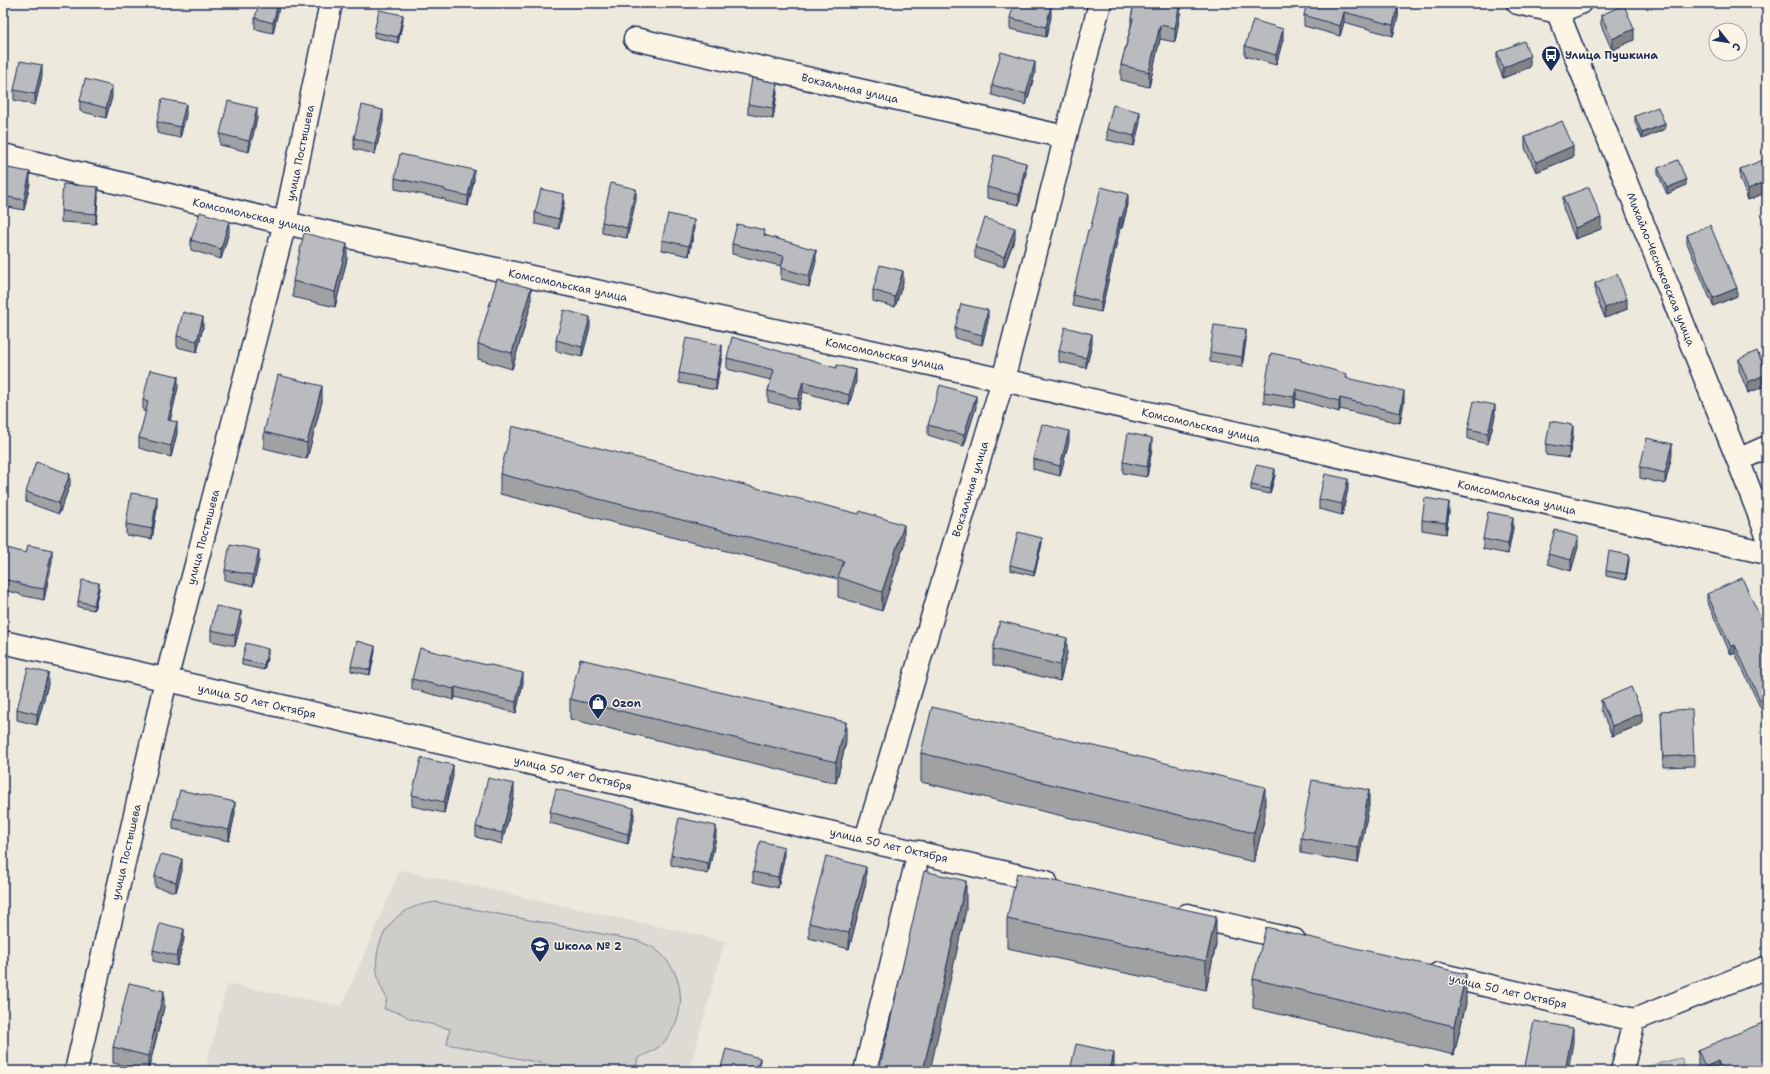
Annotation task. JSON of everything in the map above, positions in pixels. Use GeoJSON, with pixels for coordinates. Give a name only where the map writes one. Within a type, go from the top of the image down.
{"type":"FeatureCollection","features":[{"type":"Feature","properties":{"kind":"street","name":"улица Постышева"},"geometry":{"type":"LineString","coordinates":[[76,1071],[166,680],[285,223],[331,3]]}},
{"type":"Feature","properties":{"kind":"street","name":"Вокзальная улица"},"geometry":{"type":"LineString","coordinates":[[866,840],[1002,380],[1100,3]]}},
{"type":"Feature","properties":{"kind":"street"},"geometry":{"type":"LineString","coordinates":[[1518,3],[1556,8],[1580,3]]}},
{"type":"Feature","properties":{"kind":"street","name":"Михайло-Чесноковская улица"},"geometry":{"type":"LineString","coordinates":[[1556,8],[1767,535]]}},
{"type":"Feature","properties":{"kind":"street","name":"Вокзальная улица"},"geometry":{"type":"LineString","coordinates":[[635,38],[1064,137]]}},
{"type":"Feature","properties":{"kind":"street","name":"Комсомольская улица"},"geometry":{"type":"LineString","coordinates":[[3,155],[285,223],[1002,380],[1767,553]]}},
{"type":"Feature","properties":{"kind":"street"},"geometry":{"type":"LineString","coordinates":[[1738,460],[1767,447]]}},
{"type":"Feature","properties":{"kind":"street","name":"улица 50 лет Октября"},"geometry":{"type":"LineString","coordinates":[[3,642],[1066,887]]}},
{"type":"Feature","properties":{"kind":"street"},"geometry":{"type":"LineString","coordinates":[[865,1071],[919,852]]}},
{"type":"Feature","properties":{"kind":"street"},"geometry":{"type":"LineString","coordinates":[[1168,911],[1315,946]]}},
{"type":"Feature","properties":{"kind":"street"},"geometry":{"type":"LineString","coordinates":[[1622,1071],[1634,1020],[1767,967]]}},
{"type":"Feature","properties":{"kind":"street","name":"улица 50 лет Октября"},"geometry":{"type":"LineString","coordinates":[[1416,969],[1634,1020]]}},
{"type":"Feature","properties":{"kind":"shaded area","name":"Школа № 2"},"geometry":{"type":"Polygon","coordinates":[[[400,870],[725,941],[689,1071],[205,1071],[227,984],[342,1006],[400,870]]]}},
{"type":"Feature","properties":{"kind":"shaded area"},"geometry":{"type":"Polygon","coordinates":[[[436,902],[639,941],[652,947],[665,958],[672,968],[680,991],[678,1015],[668,1037],[654,1050],[638,1058],[635,1071],[580,1071],[447,1044],[450,1029],[410,1019],[401,1013],[384,1009],[387,998],[380,985],[377,972],[377,958],[380,944],[385,932],[393,921],[404,912],[417,906],[436,902]]]}},
{"type":"Feature","properties":{"kind":"shaded area"},"geometry":{"type":"Polygon","coordinates":[[[1681,1058],[1686,1071],[1632,1071],[1632,1070],[1681,1058]]]}},
{"type":"Feature","properties":{"kind":"building"},"geometry":{"type":"Polygon","coordinates":[[[259,3],[278,3],[273,23],[255,18],[259,3]]]}},
{"type":"Feature","properties":{"kind":"building"},"geometry":{"type":"Polygon","coordinates":[[[1014,3],[1038,3],[1051,6],[1046,27],[1010,18],[1014,3]]]}},
{"type":"Feature","properties":{"kind":"building"},"geometry":{"type":"Polygon","coordinates":[[[1134,3],[1180,3],[1175,28],[1160,25],[1149,72],[1121,65],[1133,19],[1131,19],[1134,3]]]}},
{"type":"Feature","properties":{"kind":"building"},"geometry":{"type":"Polygon","coordinates":[[[1307,3],[1387,3],[1398,6],[1393,25],[1344,12],[1340,26],[1304,15],[1307,3]]]}},
{"type":"Feature","properties":{"kind":"building"},"geometry":{"type":"Polygon","coordinates":[[[1624,5],[1634,29],[1612,39],[1601,15],[1624,5]]]}},
{"type":"Feature","properties":{"kind":"building"},"geometry":{"type":"Polygon","coordinates":[[[379,10],[403,15],[398,37],[374,32],[379,10]]]}},
{"type":"Feature","properties":{"kind":"building"},"geometry":{"type":"Polygon","coordinates":[[[1253,20],[1283,29],[1276,55],[1245,46],[1253,20]]]}},
{"type":"Feature","properties":{"kind":"building"},"geometry":{"type":"Polygon","coordinates":[[[1524,41],[1530,56],[1503,68],[1497,52],[1524,41]]]}},
{"type":"Feature","properties":{"kind":"building"},"geometry":{"type":"Polygon","coordinates":[[[1001,52],[1035,62],[1026,94],[992,85],[1001,52]]]}},
{"type":"Feature","properties":{"kind":"building"},"geometry":{"type":"Polygon","coordinates":[[[20,61],[42,65],[35,94],[14,90],[20,61]]]}},
{"type":"Feature","properties":{"kind":"building"},"geometry":{"type":"Polygon","coordinates":[[[752,78],[777,83],[773,108],[748,104],[752,78]]]}},
{"type":"Feature","properties":{"kind":"building"},"geometry":{"type":"Polygon","coordinates":[[[85,79],[112,86],[106,108],[80,101],[85,79]]]}},
{"type":"Feature","properties":{"kind":"building"},"geometry":{"type":"Polygon","coordinates":[[[162,99],[186,104],[180,127],[157,122],[162,99]]]}},
{"type":"Feature","properties":{"kind":"building"},"geometry":{"type":"Polygon","coordinates":[[[228,101],[257,108],[249,141],[220,134],[228,101]]]}},
{"type":"Feature","properties":{"kind":"building"},"geometry":{"type":"Polygon","coordinates":[[[362,105],[383,110],[375,144],[354,138],[362,105]]]}},
{"type":"Feature","properties":{"kind":"building"},"geometry":{"type":"Polygon","coordinates":[[[1113,105],[1140,112],[1134,136],[1107,129],[1113,105]]]}},
{"type":"Feature","properties":{"kind":"building"},"geometry":{"type":"Polygon","coordinates":[[[1658,107],[1665,124],[1642,133],[1635,116],[1658,107]]]}},
{"type":"Feature","properties":{"kind":"building"},"geometry":{"type":"Polygon","coordinates":[[[1562,121],[1573,146],[1536,162],[1525,137],[1562,121]]]}},
{"type":"Feature","properties":{"kind":"building"},"geometry":{"type":"Polygon","coordinates":[[[400,154],[474,170],[468,196],[445,191],[445,189],[395,178],[400,154]]]}},
{"type":"Feature","properties":{"kind":"building"},"geometry":{"type":"Polygon","coordinates":[[[994,155],[1026,163],[1019,195],[987,187],[994,155]]]}},
{"type":"Feature","properties":{"kind":"building"},"geometry":{"type":"Polygon","coordinates":[[[1766,159],[1767,181],[1748,189],[1740,169],[1766,159]]]}},
{"type":"Feature","properties":{"kind":"building"},"geometry":{"type":"Polygon","coordinates":[[[1678,160],[1686,180],[1667,188],[1658,168],[1678,160]]]}},
{"type":"Feature","properties":{"kind":"building"},"geometry":{"type":"Polygon","coordinates":[[[3,167],[30,172],[24,200],[3,196],[3,167]]]}},
{"type":"Feature","properties":{"kind":"building"},"geometry":{"type":"Polygon","coordinates":[[[611,183],[636,189],[627,228],[602,222],[611,183]]]}},
{"type":"Feature","properties":{"kind":"building"},"geometry":{"type":"Polygon","coordinates":[[[63,184],[98,187],[96,214],[61,211],[63,184]]]}},
{"type":"Feature","properties":{"kind":"building"},"geometry":{"type":"Polygon","coordinates":[[[1101,187],[1128,194],[1122,218],[1120,217],[1101,302],[1073,295],[1088,230],[1090,230],[1101,187]]]}},
{"type":"Feature","properties":{"kind":"building"},"geometry":{"type":"Polygon","coordinates":[[[1589,187],[1601,218],[1575,228],[1563,197],[1589,187]]]}},
{"type":"Feature","properties":{"kind":"building"},"geometry":{"type":"Polygon","coordinates":[[[541,189],[564,194],[559,219],[535,213],[541,189]]]}},
{"type":"Feature","properties":{"kind":"building"},"geometry":{"type":"Polygon","coordinates":[[[200,212],[229,221],[221,249],[191,240],[200,212]]]}},
{"type":"Feature","properties":{"kind":"building"},"geometry":{"type":"Polygon","coordinates":[[[668,214],[694,220],[689,246],[662,240],[668,214]]]}},
{"type":"Feature","properties":{"kind":"building"},"geometry":{"type":"Polygon","coordinates":[[[985,218],[1015,228],[1004,257],[975,247],[985,218]]]}},
{"type":"Feature","properties":{"kind":"building"},"geometry":{"type":"Polygon","coordinates":[[[737,224],[765,230],[764,235],[816,250],[809,276],[781,268],[784,256],[732,244],[737,224]]]}},
{"type":"Feature","properties":{"kind":"building"},"geometry":{"type":"Polygon","coordinates":[[[1710,225],[1737,288],[1713,298],[1687,235],[1710,225]]]}},
{"type":"Feature","properties":{"kind":"building"},"geometry":{"type":"Polygon","coordinates":[[[304,233],[347,244],[335,292],[293,281],[304,233]]]}},
{"type":"Feature","properties":{"kind":"building"},"geometry":{"type":"Polygon","coordinates":[[[880,265],[903,271],[895,297],[873,290],[880,265]]]}},
{"type":"Feature","properties":{"kind":"building"},"geometry":{"type":"Polygon","coordinates":[[[1617,274],[1627,299],[1605,308],[1595,283],[1617,274]]]}},
{"type":"Feature","properties":{"kind":"building"},"geometry":{"type":"Polygon","coordinates":[[[497,279],[531,288],[512,353],[478,344],[497,279]]]}},
{"type":"Feature","properties":{"kind":"building"},"geometry":{"type":"Polygon","coordinates":[[[961,304],[988,310],[982,335],[955,328],[961,304]]]}},
{"type":"Feature","properties":{"kind":"building"},"geometry":{"type":"Polygon","coordinates":[[[564,310],[590,317],[582,347],[556,340],[564,310]]]}},
{"type":"Feature","properties":{"kind":"building"},"geometry":{"type":"Polygon","coordinates":[[[183,312],[203,317],[197,341],[177,336],[183,312]]]}},
{"type":"Feature","properties":{"kind":"building"},"geometry":{"type":"Polygon","coordinates":[[[1214,325],[1246,329],[1242,357],[1210,352],[1214,325]]]}},
{"type":"Feature","properties":{"kind":"building"},"geometry":{"type":"Polygon","coordinates":[[[1065,327],[1092,334],[1086,358],[1059,351],[1065,327]]]}},
{"type":"Feature","properties":{"kind":"building"},"geometry":{"type":"Polygon","coordinates":[[[732,337],[836,368],[837,365],[856,370],[849,395],[803,381],[798,399],[768,391],[774,370],[727,358],[732,337]]]}},
{"type":"Feature","properties":{"kind":"building"},"geometry":{"type":"Polygon","coordinates":[[[686,338],[722,345],[716,380],[679,373],[686,338]]]}},
{"type":"Feature","properties":{"kind":"building"},"geometry":{"type":"Polygon","coordinates":[[[1757,351],[1767,374],[1748,382],[1739,359],[1757,351]]]}},
{"type":"Feature","properties":{"kind":"building"},"geometry":{"type":"Polygon","coordinates":[[[1271,353],[1301,359],[1301,361],[1347,374],[1346,378],[1404,391],[1400,413],[1340,398],[1339,401],[1296,389],[1294,397],[1264,392],[1271,353]]]}},
{"type":"Feature","properties":{"kind":"building"},"geometry":{"type":"Polygon","coordinates":[[[150,370],[178,376],[168,420],[177,422],[171,446],[139,438],[148,402],[143,400],[150,370]]]}},
{"type":"Feature","properties":{"kind":"building"},"geometry":{"type":"Polygon","coordinates":[[[278,375],[322,386],[307,443],[264,432],[278,375]]]}},
{"type":"Feature","properties":{"kind":"building"},"geometry":{"type":"Polygon","coordinates":[[[940,385],[976,396],[964,435],[928,425],[940,385]]]}},
{"type":"Feature","properties":{"kind":"building"},"geometry":{"type":"Polygon","coordinates":[[[1474,401],[1495,405],[1488,433],[1468,429],[1474,401]]]}},
{"type":"Feature","properties":{"kind":"building"},"geometry":{"type":"Polygon","coordinates":[[[1550,421],[1573,425],[1569,448],[1546,444],[1550,421]]]}},
{"type":"Feature","properties":{"kind":"building"},"geometry":{"type":"Polygon","coordinates":[[[1042,424],[1069,431],[1060,466],[1033,459],[1042,424]]]}},
{"type":"Feature","properties":{"kind":"building"},"geometry":{"type":"Polygon","coordinates":[[[512,426],[859,514],[860,511],[904,525],[882,592],[838,577],[844,561],[500,474],[512,426]]]}},
{"type":"Feature","properties":{"kind":"building"},"geometry":{"type":"Polygon","coordinates":[[[1128,433],[1152,438],[1147,467],[1123,462],[1128,433]]]}},
{"type":"Feature","properties":{"kind":"building"},"geometry":{"type":"Polygon","coordinates":[[[1647,438],[1672,444],[1665,473],[1640,467],[1647,438]]]}},
{"type":"Feature","properties":{"kind":"building"},"geometry":{"type":"Polygon","coordinates":[[[36,462],[70,474],[59,503],[26,492],[36,462]]]}},
{"type":"Feature","properties":{"kind":"building"},"geometry":{"type":"Polygon","coordinates":[[[1256,465],[1275,469],[1270,489],[1251,485],[1256,465]]]}},
{"type":"Feature","properties":{"kind":"building"},"geometry":{"type":"Polygon","coordinates":[[[1325,474],[1348,479],[1342,504],[1319,499],[1325,474]]]}},
{"type":"Feature","properties":{"kind":"building"},"geometry":{"type":"Polygon","coordinates":[[[131,493],[157,497],[152,529],[126,524],[131,493]]]}},
{"type":"Feature","properties":{"kind":"building"},"geometry":{"type":"Polygon","coordinates":[[[1425,498],[1449,502],[1446,523],[1422,520],[1425,498]]]}},
{"type":"Feature","properties":{"kind":"building"},"geometry":{"type":"Polygon","coordinates":[[[1488,512],[1513,517],[1508,544],[1483,539],[1488,512]]]}},
{"type":"Feature","properties":{"kind":"building"},"geometry":{"type":"Polygon","coordinates":[[[1555,530],[1578,537],[1571,560],[1548,554],[1555,530]]]}},
{"type":"Feature","properties":{"kind":"building"},"geometry":{"type":"Polygon","coordinates":[[[1018,532],[1042,538],[1034,571],[1010,565],[1018,532]]]}},
{"type":"Feature","properties":{"kind":"building"},"geometry":{"type":"Polygon","coordinates":[[[230,544],[259,550],[253,575],[225,570],[230,544]]]}},
{"type":"Feature","properties":{"kind":"building"},"geometry":{"type":"Polygon","coordinates":[[[28,545],[52,550],[44,589],[20,585],[20,583],[3,579],[3,547],[26,553],[28,545]]]}},
{"type":"Feature","properties":{"kind":"building"},"geometry":{"type":"Polygon","coordinates":[[[1609,551],[1629,555],[1626,574],[1606,571],[1609,551]]]}},
{"type":"Feature","properties":{"kind":"building"},"geometry":{"type":"Polygon","coordinates":[[[1742,578],[1767,632],[1767,713],[1735,645],[1731,647],[1707,594],[1742,578]]]}},
{"type":"Feature","properties":{"kind":"building"},"geometry":{"type":"Polygon","coordinates":[[[82,580],[99,583],[94,605],[78,601],[82,580]]]}},
{"type":"Feature","properties":{"kind":"building"},"geometry":{"type":"Polygon","coordinates":[[[216,606],[241,611],[235,635],[211,630],[216,606]]]}},
{"type":"Feature","properties":{"kind":"building"},"geometry":{"type":"Polygon","coordinates":[[[1000,621],[1067,638],[1060,665],[993,649],[1000,621]]]}},
{"type":"Feature","properties":{"kind":"building"},"geometry":{"type":"Polygon","coordinates":[[[357,641],[375,646],[370,670],[351,666],[357,641]]]}},
{"type":"Feature","properties":{"kind":"building"},"geometry":{"type":"Polygon","coordinates":[[[246,643],[268,649],[264,665],[242,660],[246,643]]]}},
{"type":"Feature","properties":{"kind":"building"},"geometry":{"type":"Polygon","coordinates":[[[420,648],[523,673],[516,702],[455,687],[454,689],[412,679],[420,648]]]}},
{"type":"Feature","properties":{"kind":"building"},"geometry":{"type":"Polygon","coordinates":[[[580,659],[846,722],[836,762],[570,699],[580,659]]]}},
{"type":"Feature","properties":{"kind":"building"},"geometry":{"type":"Polygon","coordinates":[[[28,668],[48,673],[37,714],[17,709],[28,668]]]}},
{"type":"Feature","properties":{"kind":"building"},"geometry":{"type":"Polygon","coordinates":[[[1631,687],[1642,713],[1612,726],[1601,700],[1631,687]]]}},
{"type":"Feature","properties":{"kind":"building"},"geometry":{"type":"Polygon","coordinates":[[[932,707],[1265,787],[1254,833],[921,753],[932,707]]]}},
{"type":"Feature","properties":{"kind":"building"},"geometry":{"type":"Polygon","coordinates":[[[1692,709],[1694,755],[1663,757],[1661,711],[1692,709]]]}},
{"type":"Feature","properties":{"kind":"building"},"geometry":{"type":"Polygon","coordinates":[[[421,758],[453,765],[444,802],[412,795],[421,758]]]}},
{"type":"Feature","properties":{"kind":"building"},"geometry":{"type":"Polygon","coordinates":[[[488,778],[514,784],[502,833],[476,827],[488,778]]]}},
{"type":"Feature","properties":{"kind":"building"},"geometry":{"type":"Polygon","coordinates":[[[1312,780],[1369,790],[1358,848],[1301,838],[1312,780]]]}},
{"type":"Feature","properties":{"kind":"building"},"geometry":{"type":"Polygon","coordinates":[[[556,789],[634,808],[628,834],[550,812],[556,789]]]}},
{"type":"Feature","properties":{"kind":"building"},"geometry":{"type":"Polygon","coordinates":[[[180,790],[235,802],[229,830],[173,818],[180,790]]]}},
{"type":"Feature","properties":{"kind":"building"},"geometry":{"type":"Polygon","coordinates":[[[679,818],[716,826],[708,863],[671,855],[679,818]]]}},
{"type":"Feature","properties":{"kind":"building"},"geometry":{"type":"Polygon","coordinates":[[[760,841],[784,847],[778,877],[753,872],[760,841]]]}},
{"type":"Feature","properties":{"kind":"building"},"geometry":{"type":"Polygon","coordinates":[[[161,854],[182,859],[176,882],[155,876],[161,854]]]}},
{"type":"Feature","properties":{"kind":"building"},"geometry":{"type":"Polygon","coordinates":[[[826,856],[866,867],[849,933],[809,923],[826,856]]]}},
{"type":"Feature","properties":{"kind":"building"},"geometry":{"type":"Polygon","coordinates":[[[924,871],[966,881],[923,1071],[879,1071],[924,871]]]}},
{"type":"Feature","properties":{"kind":"building"},"geometry":{"type":"Polygon","coordinates":[[[1017,873],[1216,916],[1206,961],[1007,919],[1017,873]]]}},
{"type":"Feature","properties":{"kind":"building"},"geometry":{"type":"Polygon","coordinates":[[[160,923],[184,929],[177,956],[153,950],[160,923]]]}},
{"type":"Feature","properties":{"kind":"building"},"geometry":{"type":"Polygon","coordinates":[[[1266,927],[1466,974],[1454,1026],[1253,979],[1266,927]]]}},
{"type":"Feature","properties":{"kind":"building"},"geometry":{"type":"Polygon","coordinates":[[[129,983],[164,991],[148,1056],[113,1047],[129,983]]]}},
{"type":"Feature","properties":{"kind":"building"},"geometry":{"type":"Polygon","coordinates":[[[1534,1021],[1573,1028],[1565,1071],[1524,1071],[1534,1021]]]}},
{"type":"Feature","properties":{"kind":"building"},"geometry":{"type":"Polygon","coordinates":[[[1767,1021],[1767,1071],[1722,1071],[1718,1061],[1705,1067],[1698,1050],[1767,1021]]]}},
{"type":"Feature","properties":{"kind":"building"},"geometry":{"type":"Polygon","coordinates":[[[1076,1044],[1114,1052],[1110,1071],[1070,1071],[1076,1044]]]}},
{"type":"Feature","properties":{"kind":"building"},"geometry":{"type":"Polygon","coordinates":[[[726,1049],[760,1058],[756,1071],[720,1071],[726,1049]]]}},
{"type":"Feature","properties":{"kind":"place","name":"Улица Пушкина"},"geometry":{"type":"Point","coordinates":[1551,72]}},
{"type":"Feature","properties":{"kind":"place","name":"Ozon"},"geometry":{"type":"Point","coordinates":[598,720]}},
{"type":"Feature","properties":{"kind":"place","name":"Школа № 2"},"geometry":{"type":"Point","coordinates":[540,963]}}]}
